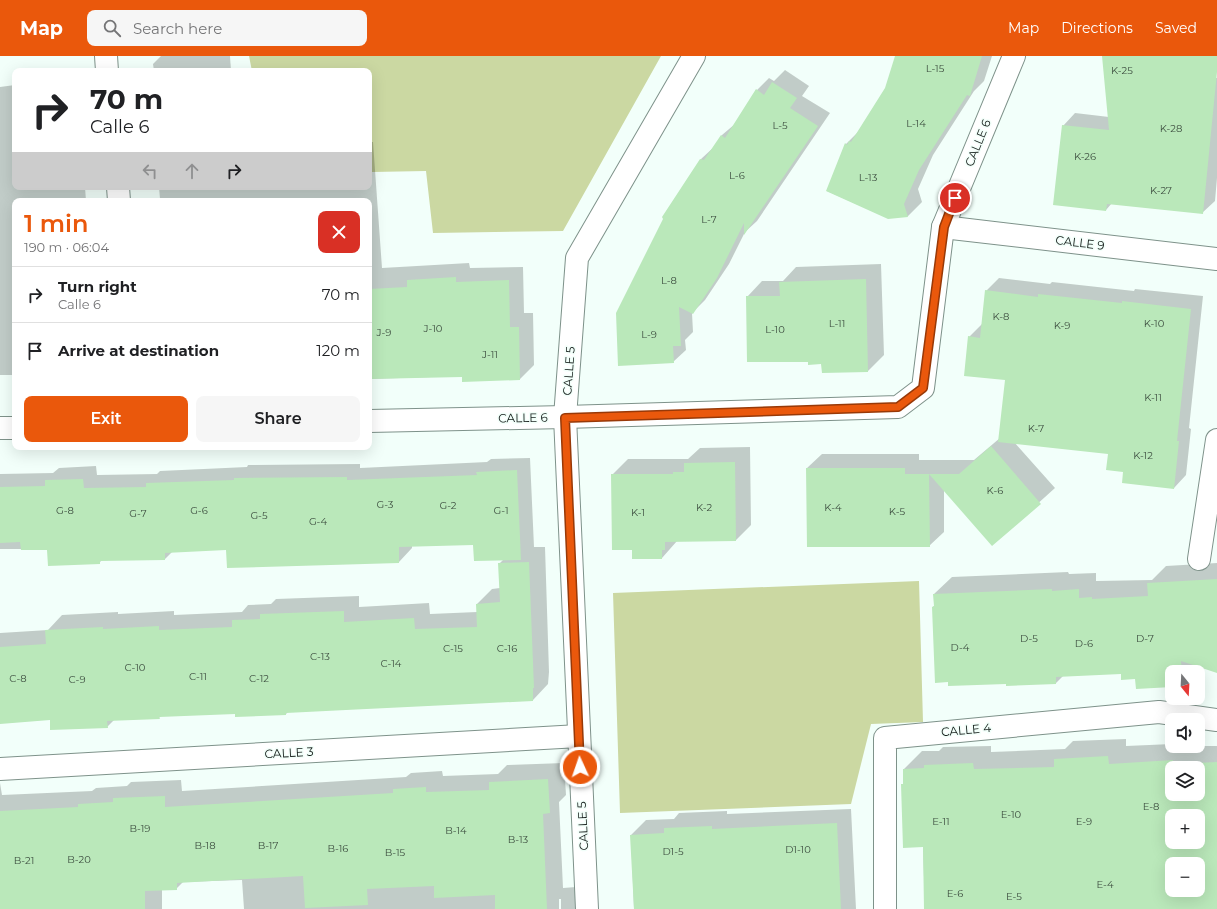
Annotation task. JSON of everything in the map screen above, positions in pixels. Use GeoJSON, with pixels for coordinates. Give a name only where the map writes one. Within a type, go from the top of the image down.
{"type":"FeatureCollection","features":[{"type":"Feature","properties":{"kind":"street"},"geometry":{"type":"LineString","coordinates":[[106,56],[107,68]]}},
{"type":"Feature","properties":{"kind":"street","name":"CALLE 5"},"geometry":{"type":"LineString","coordinates":[[587,909],[565,418],[577,258],[694,56]]}},
{"type":"Feature","properties":{"kind":"street","name":"CALLE 6"},"geometry":{"type":"LineString","coordinates":[[372,421],[565,418],[898,407],[923,388],[944,227],[1014,56]]}},
{"type":"Feature","properties":{"kind":"street","name":"CALLE 9"},"geometry":{"type":"LineString","coordinates":[[944,227],[1217,259]]}},
{"type":"Feature","properties":{"kind":"street"},"geometry":{"type":"LineString","coordinates":[[0,428],[12,428]]}},
{"type":"Feature","properties":{"kind":"street"},"geometry":{"type":"LineString","coordinates":[[1199,559],[1217,440]]}},
{"type":"Feature","properties":{"kind":"street","name":"CALLE 4"},"geometry":{"type":"LineString","coordinates":[[885,909],[886,738],[1159,712],[1217,720]]}},
{"type":"Feature","properties":{"kind":"street","name":"CALLE 3"},"geometry":{"type":"LineString","coordinates":[[0,769],[579,736]]}},
{"type":"Feature","properties":{"kind":"green space"},"geometry":{"type":"Polygon","coordinates":[[[249,56],[661,56],[563,231],[433,233],[426,171],[372,172],[372,68],[251,68],[249,56]]]}},
{"type":"Feature","properties":{"kind":"green space"},"geometry":{"type":"Polygon","coordinates":[[[919,581],[923,722],[871,724],[851,804],[620,813],[613,593],[919,581]]]}},
{"type":"Feature","properties":{"kind":"building"},"geometry":{"type":"Polygon","coordinates":[[[895,56],[982,56],[970,96],[967,95],[919,170],[904,204],[908,217],[888,219],[826,191],[845,143],[847,145],[849,141],[851,142],[885,88],[895,56]]]}},
{"type":"Feature","properties":{"kind":"building"},"geometry":{"type":"Polygon","coordinates":[[[1102,56],[1217,56],[1217,72],[1203,214],[1107,204],[1106,211],[1053,205],[1062,125],[1109,130],[1102,56]]]}},
{"type":"Feature","properties":{"kind":"building"},"geometry":{"type":"Polygon","coordinates":[[[772,82],[797,98],[790,108],[818,126],[744,235],[744,223],[717,278],[693,314],[679,307],[681,346],[673,346],[674,363],[618,366],[616,313],[663,219],[662,217],[700,159],[704,160],[721,135],[725,138],[756,89],[764,95],[772,82]]]}},
{"type":"Feature","properties":{"kind":"building"},"geometry":{"type":"Polygon","coordinates":[[[456,277],[456,282],[509,280],[510,327],[519,327],[520,380],[462,382],[462,377],[372,379],[372,289],[407,287],[407,280],[456,277]]]}},
{"type":"Feature","properties":{"kind":"building"},"geometry":{"type":"Polygon","coordinates":[[[866,279],[868,372],[822,373],[821,364],[808,365],[808,362],[747,362],[746,296],[780,296],[779,282],[866,279]]]}},
{"type":"Feature","properties":{"kind":"building"},"geometry":{"type":"Polygon","coordinates":[[[985,290],[1038,297],[1038,294],[1122,303],[1122,301],[1191,309],[1177,441],[1179,441],[1174,489],[1122,483],[1123,472],[1106,470],[1108,454],[998,442],[1005,380],[964,376],[968,336],[980,338],[985,290]]]}},
{"type":"Feature","properties":{"kind":"building"},"geometry":{"type":"Polygon","coordinates":[[[991,446],[1041,504],[992,546],[929,474],[959,474],[991,446]]]}},
{"type":"Feature","properties":{"kind":"building"},"geometry":{"type":"Polygon","coordinates":[[[735,462],[736,541],[665,542],[665,550],[662,550],[662,559],[632,559],[632,550],[612,550],[611,474],[673,474],[673,472],[684,472],[684,463],[735,462]]]}},
{"type":"Feature","properties":{"kind":"building"},"geometry":{"type":"Polygon","coordinates":[[[806,468],[905,468],[905,474],[929,474],[930,547],[807,547],[806,468]]]}},
{"type":"Feature","properties":{"kind":"building"},"geometry":{"type":"Polygon","coordinates":[[[517,470],[521,560],[474,561],[473,545],[399,547],[399,563],[227,568],[226,550],[165,553],[165,560],[100,561],[100,564],[48,566],[47,550],[21,550],[20,542],[0,543],[0,487],[45,486],[45,480],[83,479],[84,488],[146,487],[146,483],[234,480],[234,478],[347,477],[347,480],[477,475],[476,472],[517,470]]]}},
{"type":"Feature","properties":{"kind":"building"},"geometry":{"type":"Polygon","coordinates":[[[529,562],[534,688],[533,701],[286,713],[286,715],[235,717],[235,714],[159,717],[160,719],[107,721],[108,728],[50,730],[50,720],[0,724],[0,647],[46,644],[45,630],[159,626],[159,630],[232,627],[232,620],[260,619],[260,614],[344,611],[344,622],[414,618],[415,629],[477,627],[476,604],[500,602],[498,563],[529,562]]]}},
{"type":"Feature","properties":{"kind":"building"},"geometry":{"type":"Polygon","coordinates":[[[1217,579],[1217,673],[1205,669],[1205,665],[1193,665],[1181,661],[1181,665],[1165,665],[1165,687],[1136,689],[1135,679],[1121,680],[1121,674],[1056,677],[1056,684],[948,686],[948,682],[935,683],[932,607],[934,606],[933,594],[1079,589],[1079,598],[1092,597],[1092,599],[1148,596],[1147,583],[1217,579]]]}},
{"type":"Feature","properties":{"kind":"building"},"geometry":{"type":"Polygon","coordinates":[[[1108,756],[1109,764],[1173,760],[1165,761],[1165,801],[1205,801],[1205,763],[1217,762],[1217,909],[924,909],[923,847],[903,848],[901,784],[903,784],[903,769],[924,768],[924,765],[973,763],[974,769],[1054,767],[1054,759],[1108,756]]]}},
{"type":"Feature","properties":{"kind":"building"},"geometry":{"type":"Polygon","coordinates":[[[548,779],[550,813],[543,814],[547,909],[495,909],[495,895],[434,898],[434,886],[367,889],[368,905],[305,908],[303,876],[177,883],[177,890],[145,891],[145,909],[0,909],[0,811],[78,807],[78,804],[113,802],[113,798],[165,796],[165,807],[393,793],[393,789],[426,787],[426,792],[489,790],[489,782],[548,779]]]}},
{"type":"Feature","properties":{"kind":"building"},"geometry":{"type":"Polygon","coordinates":[[[837,823],[841,909],[634,909],[630,835],[664,833],[664,828],[712,826],[712,829],[837,823]]]}},
{"type":"Feature","properties":{"kind":"route"},"geometry":{"type":"LineString","coordinates":[[580,767],[565,418],[898,407],[923,388],[944,227],[955,198]]}}]}
